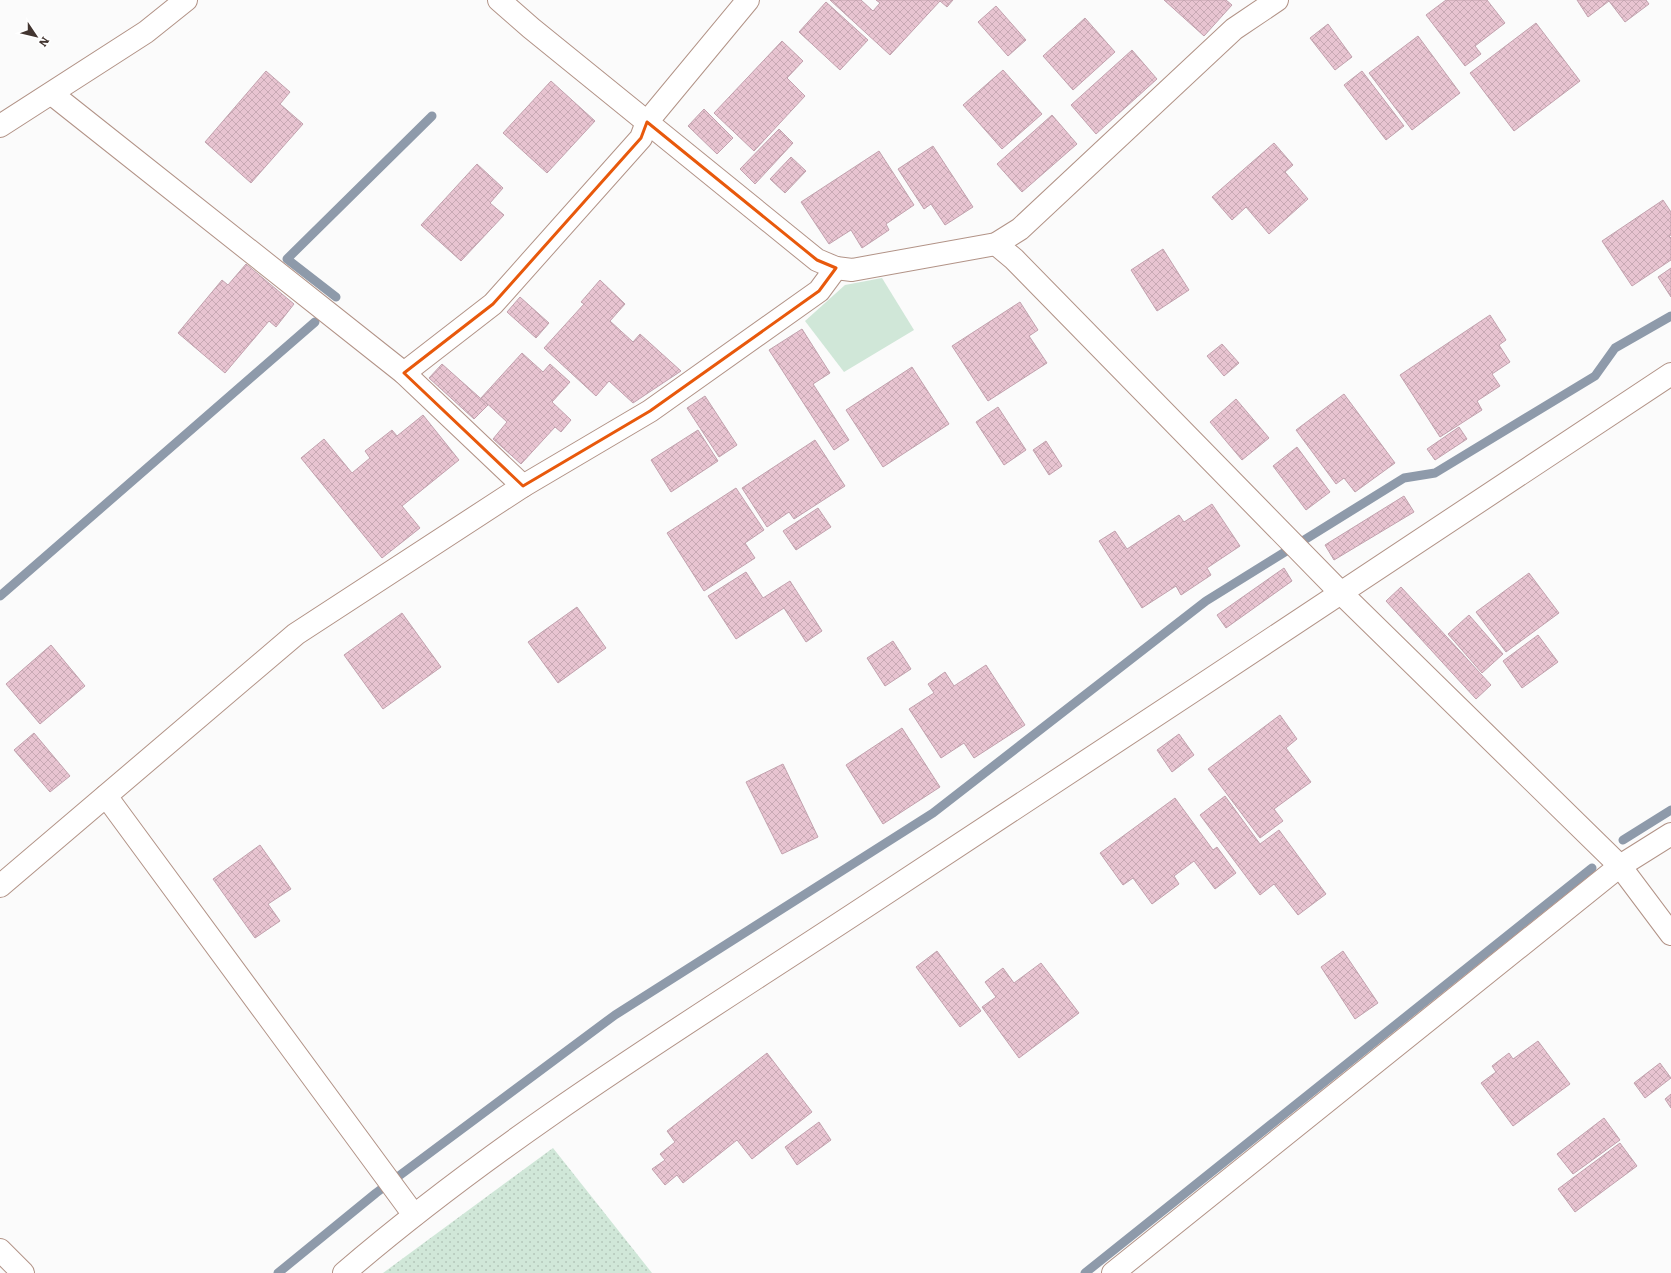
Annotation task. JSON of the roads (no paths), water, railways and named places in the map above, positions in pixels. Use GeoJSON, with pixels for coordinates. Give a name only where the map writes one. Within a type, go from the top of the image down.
{"type":"FeatureCollection","features":[{"type":"Feature","properties":{"kind":"street"},"geometry":{"type":"LineString","coordinates":[[0,126],[52,94],[146,32],[186,0]]}},
{"type":"Feature","properties":{"kind":"street"},"geometry":{"type":"LineString","coordinates":[[499,0],[646,122],[818,260],[836,268],[852,270],[996,244],[1020,229],[1234,29],[1277,0]]}},
{"type":"Feature","properties":{"kind":"street"},"geometry":{"type":"LineString","coordinates":[[404,373],[493,304],[641,138],[646,122],[748,0]]}},
{"type":"Feature","properties":{"kind":"street"},"geometry":{"type":"LineString","coordinates":[[52,94],[404,373],[524,486]]}},
{"type":"Feature","properties":{"kind":"street"},"geometry":{"type":"LineString","coordinates":[[996,244],[1014,259],[1342,594],[1620,866],[1671,934]]}},
{"type":"Feature","properties":{"kind":"street"},"geometry":{"type":"LineString","coordinates":[[0,886],[296,634],[524,486],[650,411],[819,291],[836,268]]}},
{"type":"Feature","properties":{"kind":"street"},"geometry":{"type":"LineString","coordinates":[[344,1273],[414,1214],[567,1102],[1342,594],[1671,374]]}},
{"type":"Feature","properties":{"kind":"street"},"geometry":{"type":"LineString","coordinates":[[106,796],[414,1214]]}},
{"type":"Feature","properties":{"kind":"street"},"geometry":{"type":"LineString","coordinates":[[1113,1273],[1620,866],[1671,834]]}},
{"type":"Feature","properties":{"kind":"street"},"geometry":{"type":"LineString","coordinates":[[0,1250],[23,1273]]}},
{"type":"Feature","properties":{"kind":"waterway"},"geometry":{"type":"LineString","coordinates":[[336,297],[287,259],[432,116]]}},
{"type":"Feature","properties":{"kind":"waterway"},"geometry":{"type":"LineString","coordinates":[[278,1273],[376,1193],[615,1015],[933,813],[1206,601],[1404,478],[1435,473],[1595,376],[1615,348],[1671,316]]}},
{"type":"Feature","properties":{"kind":"waterway"},"geometry":{"type":"LineString","coordinates":[[0,596],[315,322]]}},
{"type":"Feature","properties":{"kind":"waterway"},"geometry":{"type":"LineString","coordinates":[[1623,840],[1671,810]]}},
{"type":"Feature","properties":{"kind":"waterway"},"geometry":{"type":"LineString","coordinates":[[1085,1273],[1592,868]]}}]}
